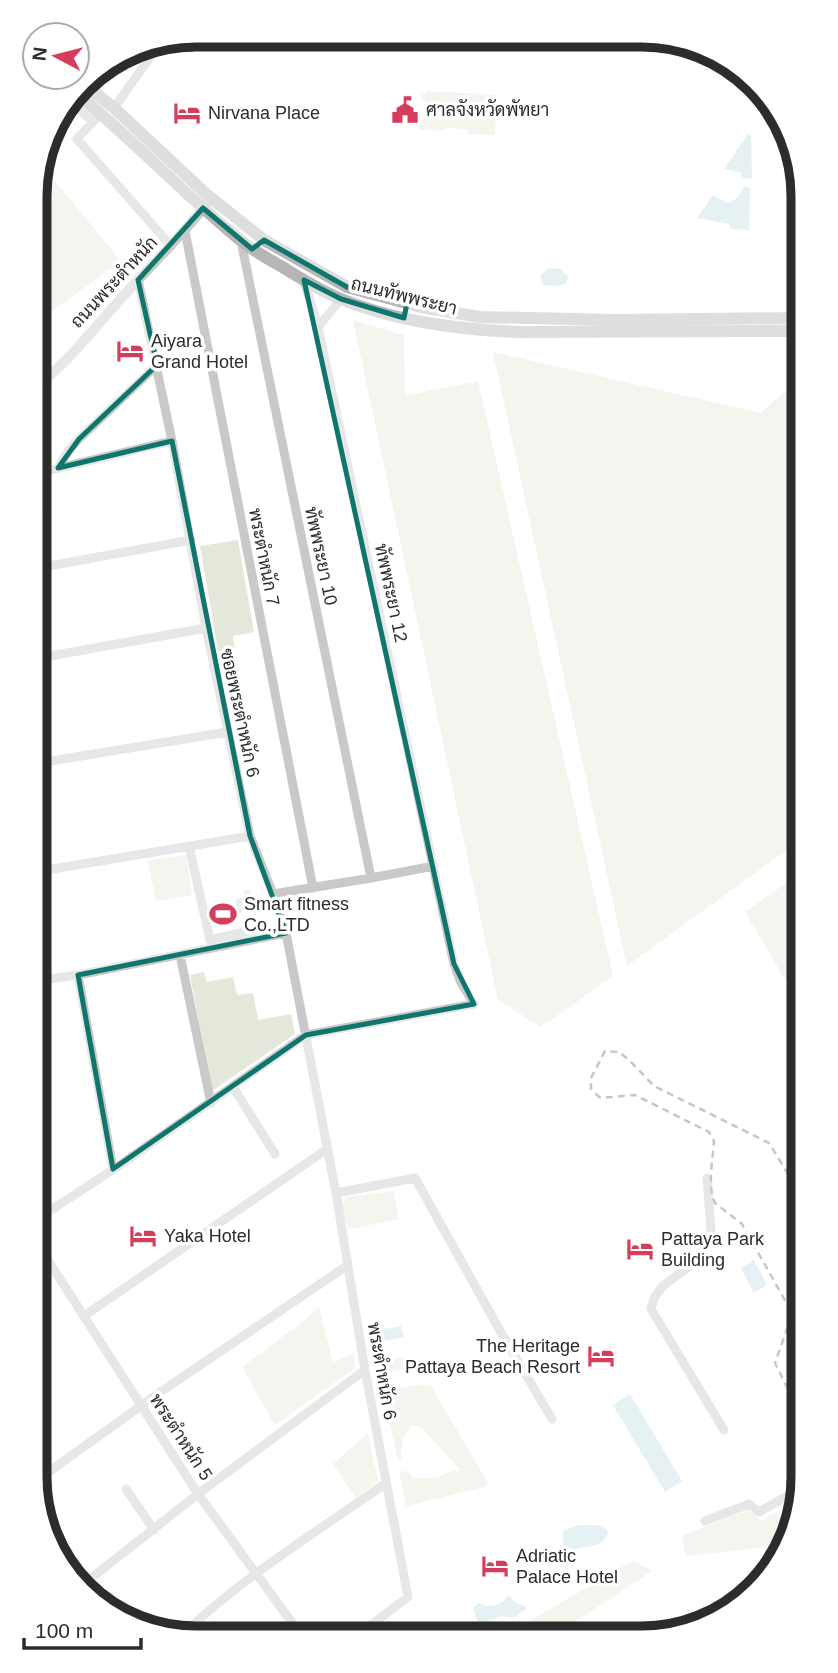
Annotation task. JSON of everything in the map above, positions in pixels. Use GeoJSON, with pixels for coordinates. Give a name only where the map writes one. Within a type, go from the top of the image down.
{"type":"FeatureCollection","features":[{"type":"Feature","properties":{"kind":"main road","name":"ถนนทัพพระยา"},"geometry":{"type":"LineString","coordinates":[[89,93],[103,114]]}},
{"type":"Feature","properties":{"kind":"main road","name":"ถนนทัพพระยา"},"geometry":{"type":"LineString","coordinates":[[84,99],[207,203],[264,240],[347,287],[421,307],[480,317],[616,326],[791,331]]}},
{"type":"Feature","properties":{"kind":"main road","name":"ถนนทัพพระยา"},"geometry":{"type":"LineString","coordinates":[[207,203],[241,241],[304,280],[341,299],[419,321],[478,331],[519,332],[791,318]]}},
{"type":"Feature","properties":{"kind":"street"},"geometry":{"type":"LineString","coordinates":[[151,54],[103,114],[77,139],[171,246]]}},
{"type":"Feature","properties":{"kind":"street"},"geometry":{"type":"LineString","coordinates":[[79,104],[103,114]]}},
{"type":"Feature","properties":{"kind":"street","name":"ถนนพระตำหนัก"},"geometry":{"type":"LineString","coordinates":[[48,376],[185,231],[207,203]]}},
{"type":"Feature","properties":{"kind":"street","name":"พระตำหนัก 7"},"geometry":{"type":"LineString","coordinates":[[185,231],[313,888]]}},
{"type":"Feature","properties":{"kind":"street"},"geometry":{"type":"LineString","coordinates":[[257,252],[258,246],[264,240]]}},
{"type":"Feature","properties":{"kind":"street","name":"ทัพพระยา 10"},"geometry":{"type":"LineString","coordinates":[[241,241],[371,878]]}},
{"type":"Feature","properties":{"kind":"street","name":"ซอยพระตำหนัก 6"},"geometry":{"type":"LineString","coordinates":[[138,279],[227,732],[250,836],[286,933],[327,1149]]}},
{"type":"Feature","properties":{"kind":"street","name":"ทัพพระยา 12"},"geometry":{"type":"LineString","coordinates":[[304,280],[318,327],[454,964],[461,983],[474,1004],[306,1035]]}},
{"type":"Feature","properties":{"kind":"street"},"geometry":{"type":"LineString","coordinates":[[318,327],[341,299]]}},
{"type":"Feature","properties":{"kind":"street"},"geometry":{"type":"LineString","coordinates":[[404,317],[407,303]]}},
{"type":"Feature","properties":{"kind":"street"},"geometry":{"type":"LineString","coordinates":[[419,321],[421,307]]}},
{"type":"Feature","properties":{"kind":"street"},"geometry":{"type":"LineString","coordinates":[[58,468],[79,439],[157,365]]}},
{"type":"Feature","properties":{"kind":"street"},"geometry":{"type":"LineString","coordinates":[[48,471],[172,442]]}},
{"type":"Feature","properties":{"kind":"street"},"geometry":{"type":"LineString","coordinates":[[48,566],[191,540]]}},
{"type":"Feature","properties":{"kind":"street"},"geometry":{"type":"LineString","coordinates":[[48,656],[206,628]]}},
{"type":"Feature","properties":{"kind":"street"},"geometry":{"type":"LineString","coordinates":[[48,762],[227,732]]}},
{"type":"Feature","properties":{"kind":"street"},"geometry":{"type":"LineString","coordinates":[[47,870],[250,836]]}},
{"type":"Feature","properties":{"kind":"street"},"geometry":{"type":"LineString","coordinates":[[189,846],[210,940],[265,927]]}},
{"type":"Feature","properties":{"kind":"street"},"geometry":{"type":"LineString","coordinates":[[273,894],[434,866]]}},
{"type":"Feature","properties":{"kind":"street"},"geometry":{"type":"LineString","coordinates":[[47,980],[286,933]]}},
{"type":"Feature","properties":{"kind":"street"},"geometry":{"type":"LineString","coordinates":[[180,955],[211,1102]]}},
{"type":"Feature","properties":{"kind":"street"},"geometry":{"type":"LineString","coordinates":[[78,975],[113,1169]]}},
{"type":"Feature","properties":{"kind":"street"},"geometry":{"type":"LineString","coordinates":[[47,1213],[306,1035]]}},
{"type":"Feature","properties":{"kind":"street"},"geometry":{"type":"LineString","coordinates":[[233,1087],[275,1154]]}},
{"type":"Feature","properties":{"kind":"street"},"geometry":{"type":"LineString","coordinates":[[84,1316],[327,1149]]}},
{"type":"Feature","properties":{"kind":"street","name":"พระตำหนัก 6"},"geometry":{"type":"LineString","coordinates":[[327,1149],[408,1597],[370,1626]]}},
{"type":"Feature","properties":{"kind":"street"},"geometry":{"type":"LineString","coordinates":[[336,1193],[415,1178],[552,1419]]}},
{"type":"Feature","properties":{"kind":"street"},"geometry":{"type":"LineString","coordinates":[[707,1178],[711,1232],[699,1259],[663,1286],[654,1298],[651,1309],[724,1430]]}},
{"type":"Feature","properties":{"kind":"street","name":"พระตำหนัก 5"},"geometry":{"type":"LineString","coordinates":[[47,1259],[198,1494],[295,1626]]}},
{"type":"Feature","properties":{"kind":"street"},"geometry":{"type":"LineString","coordinates":[[47,1473],[141,1405],[348,1265]]}},
{"type":"Feature","properties":{"kind":"street"},"geometry":{"type":"LineString","coordinates":[[89,1580],[365,1370]]}},
{"type":"Feature","properties":{"kind":"street"},"geometry":{"type":"LineString","coordinates":[[192,1626],[257,1574],[386,1483]]}},
{"type":"Feature","properties":{"kind":"street"},"geometry":{"type":"LineString","coordinates":[[126,1489],[154,1530]]}},
{"type":"Feature","properties":{"kind":"street"},"geometry":{"type":"LineString","coordinates":[[705,1521],[748,1504],[760,1512],[789,1495]]}},
{"type":"Feature","properties":{"kind":"highlighted area"},"geometry":{"type":"Polygon","coordinates":[[[203,208],[252,249],[264,240],[347,287],[407,303],[404,318],[341,299],[304,280],[454,964],[474,1004],[306,1035],[113,1169],[78,975],[286,933],[250,836],[172,441],[58,468],[79,439],[157,365],[138,280],[203,208]]]}},
{"type":"Feature","properties":{"kind":"shaded area"},"geometry":{"type":"Polygon","coordinates":[[[426,91],[497,95],[495,135],[468,134],[467,129],[420,129],[421,120],[425,119],[426,100],[422,100],[422,94],[426,94],[426,91]]]}},
{"type":"Feature","properties":{"kind":"shaded area"},"geometry":{"type":"Polygon","coordinates":[[[49,174],[121,261],[48,314],[49,174]]]}},
{"type":"Feature","properties":{"kind":"shaded area"},"geometry":{"type":"Polygon","coordinates":[[[353,320],[404,335],[405,396],[478,381],[613,976],[541,1027],[498,1000],[353,320]]]}},
{"type":"Feature","properties":{"kind":"shaded area"},"geometry":{"type":"Polygon","coordinates":[[[493,352],[761,413],[791,386],[790,847],[627,966],[493,352]]]}},
{"type":"Feature","properties":{"kind":"shaded area"},"geometry":{"type":"Polygon","coordinates":[[[238,540],[254,632],[233,636],[235,649],[218,651],[200,546],[238,540]]]}},
{"type":"Feature","properties":{"kind":"shaded area"},"geometry":{"type":"Polygon","coordinates":[[[186,855],[192,895],[156,901],[148,861],[186,855]]]}},
{"type":"Feature","properties":{"kind":"shaded area"},"geometry":{"type":"Polygon","coordinates":[[[790,880],[790,989],[745,912],[790,880]]]}},
{"type":"Feature","properties":{"kind":"shaded area"},"geometry":{"type":"Polygon","coordinates":[[[204,972],[207,982],[233,977],[237,995],[253,993],[258,1020],[291,1014],[295,1034],[212,1091],[190,975],[204,972]]]}},
{"type":"Feature","properties":{"kind":"shaded area"},"geometry":{"type":"Polygon","coordinates":[[[393,1191],[399,1219],[349,1229],[343,1213],[346,1197],[393,1191]]]}},
{"type":"Feature","properties":{"kind":"shaded area"},"geometry":{"type":"Polygon","coordinates":[[[319,1307],[333,1362],[354,1353],[355,1368],[275,1425],[242,1367],[319,1307]]]}},
{"type":"Feature","properties":{"kind":"shaded area"},"geometry":{"type":"Polygon","coordinates":[[[411,1356],[414,1367],[388,1372],[386,1361],[411,1356]]]}},
{"type":"Feature","properties":{"kind":"shaded area"},"geometry":{"type":"Polygon","coordinates":[[[416,1385],[431,1386],[488,1483],[485,1487],[406,1506],[399,1471],[408,1472],[413,1478],[437,1478],[452,1471],[461,1471],[418,1426],[411,1426],[406,1434],[401,1460],[398,1460],[383,1391],[416,1385]]]}},
{"type":"Feature","properties":{"kind":"shaded area"},"geometry":{"type":"Polygon","coordinates":[[[368,1433],[378,1481],[356,1498],[333,1464],[368,1433]]]}},
{"type":"Feature","properties":{"kind":"shaded area"},"geometry":{"type":"Polygon","coordinates":[[[748,1510],[762,1521],[775,1512],[784,1522],[773,1546],[686,1556],[682,1536],[748,1510]]]}},
{"type":"Feature","properties":{"kind":"shaded area"},"geometry":{"type":"Polygon","coordinates":[[[634,1560],[652,1571],[569,1626],[521,1626],[634,1560]]]}},
{"type":"Feature","properties":{"kind":"water"},"geometry":{"type":"Polygon","coordinates":[[[748,134],[751,135],[752,178],[743,179],[740,172],[724,169],[748,134]]]}},
{"type":"Feature","properties":{"kind":"water"},"geometry":{"type":"Polygon","coordinates":[[[744,187],[750,188],[749,230],[730,229],[729,224],[697,218],[713,195],[728,203],[737,198],[744,187]]]}},
{"type":"Feature","properties":{"kind":"water"},"geometry":{"type":"Polygon","coordinates":[[[549,268],[561,269],[568,277],[566,284],[544,285],[541,275],[549,268]]]}},
{"type":"Feature","properties":{"kind":"water"},"geometry":{"type":"Polygon","coordinates":[[[250,890],[254,909],[238,913],[235,899],[245,897],[244,891],[250,890]]]}},
{"type":"Feature","properties":{"kind":"water"},"geometry":{"type":"Polygon","coordinates":[[[754,1260],[767,1285],[754,1293],[741,1268],[754,1260]]]}},
{"type":"Feature","properties":{"kind":"water"},"geometry":{"type":"Polygon","coordinates":[[[381,1321],[385,1329],[401,1326],[404,1337],[379,1342],[375,1324],[381,1321]]]}},
{"type":"Feature","properties":{"kind":"water"},"geometry":{"type":"Polygon","coordinates":[[[630,1394],[682,1481],[665,1492],[613,1405],[630,1394]]]}},
{"type":"Feature","properties":{"kind":"water"},"geometry":{"type":"Polygon","coordinates":[[[579,1525],[602,1527],[608,1531],[607,1535],[604,1541],[595,1545],[577,1549],[565,1547],[563,1531],[579,1525]]]}},
{"type":"Feature","properties":{"kind":"water"},"geometry":{"type":"Polygon","coordinates":[[[510,1596],[514,1602],[526,1606],[526,1609],[513,1618],[502,1616],[489,1622],[478,1623],[473,1608],[478,1603],[492,1606],[510,1596]]]}},
{"type":"Feature","properties":{"kind":"railway"},"geometry":{"type":"LineString","coordinates":[[790,1178],[769,1143],[654,1086],[619,1052],[605,1051],[591,1078],[591,1089],[599,1097],[635,1095],[709,1132],[714,1141],[711,1181],[715,1203],[742,1224],[790,1309]]}},
{"type":"Feature","properties":{"kind":"railway"},"geometry":{"type":"LineString","coordinates":[[790,1320],[775,1363],[790,1394]]}},
{"type":"Feature","properties":{"kind":"place","name":"ศาลจังหวัดพัทยา"},"geometry":{"type":"Point","coordinates":[405,110]}},
{"type":"Feature","properties":{"kind":"place","name":"Nirvana Place"},"geometry":{"type":"Point","coordinates":[187,113]}},
{"type":"Feature","properties":{"kind":"place","name":"Aiyara Grand Hotel"},"geometry":{"type":"Point","coordinates":[130,351]}},
{"type":"Feature","properties":{"kind":"place","name":"Smart fitness Co.,LTD"},"geometry":{"type":"Point","coordinates":[223,914]}},
{"type":"Feature","properties":{"kind":"place","name":"Yaka Hotel"},"geometry":{"type":"Point","coordinates":[143,1236]}},
{"type":"Feature","properties":{"kind":"place","name":"Pattaya Park Building"},"geometry":{"type":"Point","coordinates":[640,1249]}},
{"type":"Feature","properties":{"kind":"place","name":"The Heritage Pattaya Beach Resort"},"geometry":{"type":"Point","coordinates":[601,1356]}},
{"type":"Feature","properties":{"kind":"place","name":"Adriatic Palace Hotel"},"geometry":{"type":"Point","coordinates":[495,1566]}}]}
